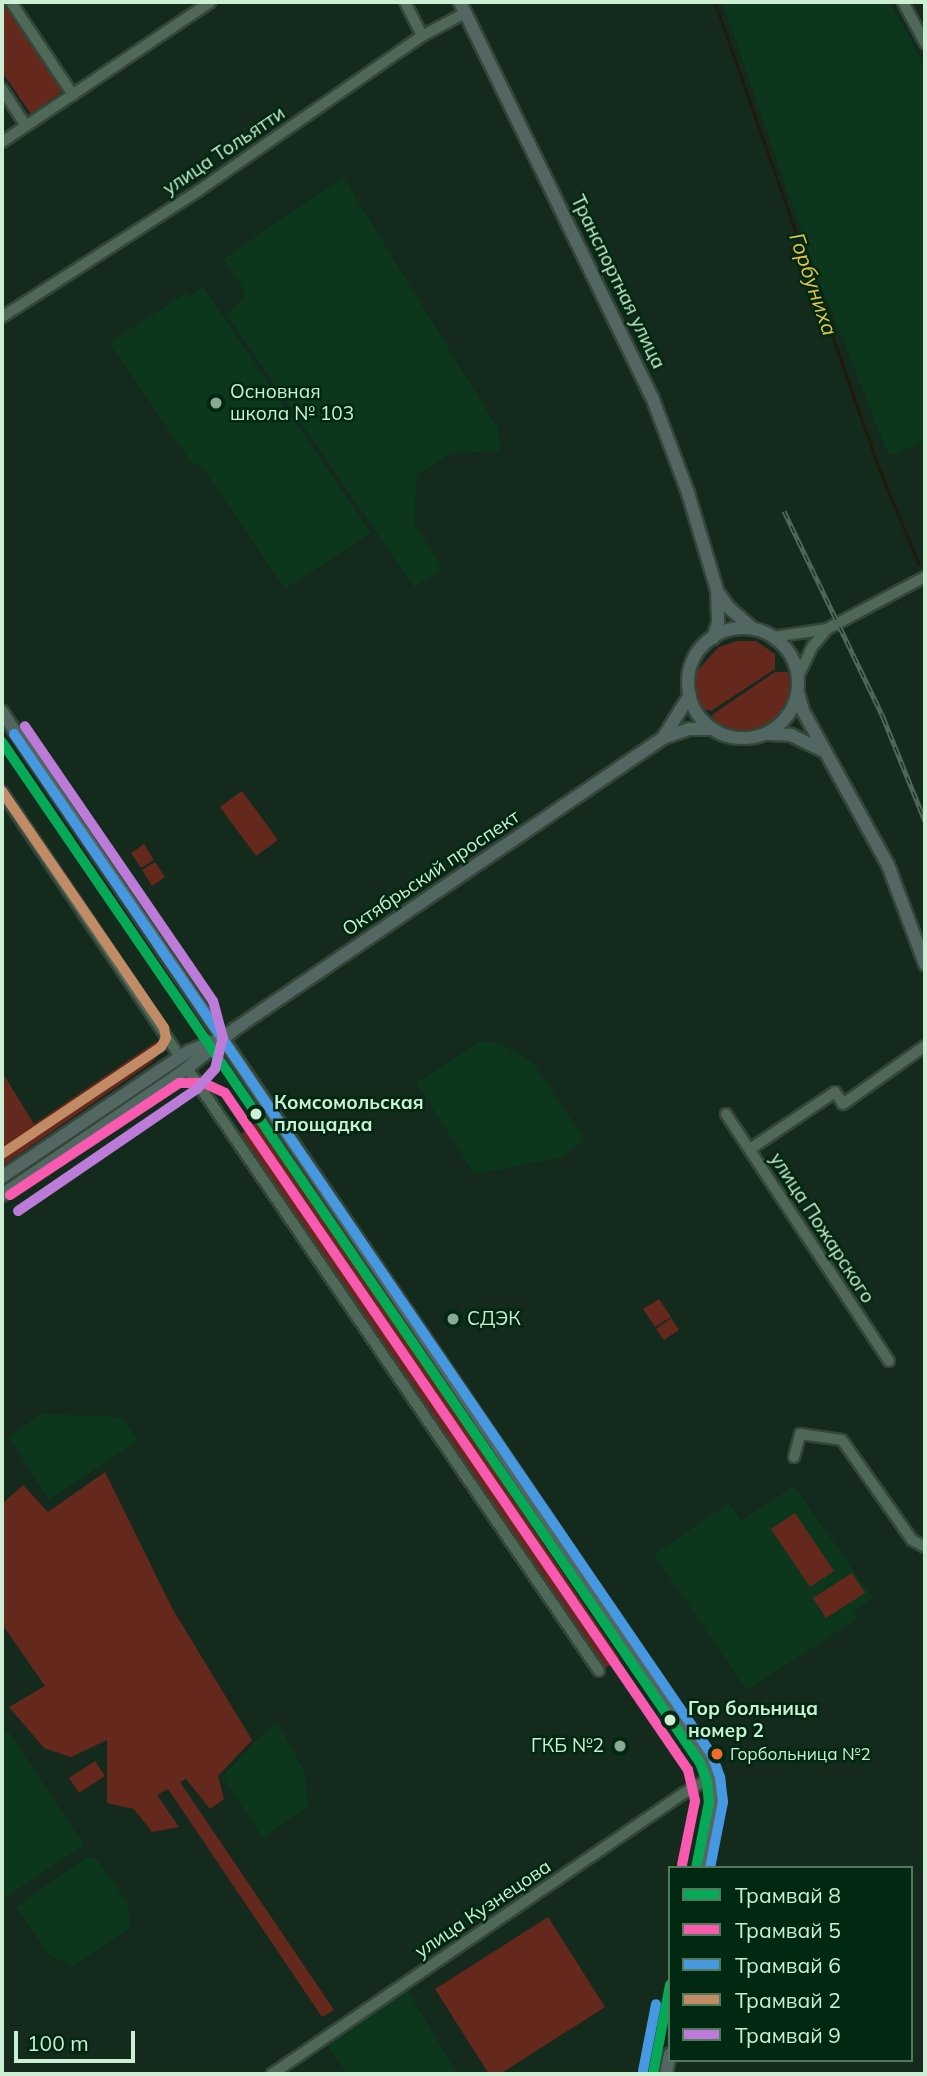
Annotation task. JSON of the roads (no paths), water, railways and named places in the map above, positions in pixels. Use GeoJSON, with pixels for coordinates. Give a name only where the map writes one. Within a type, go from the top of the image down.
{"type":"FeatureCollection","features":[{"type":"Feature","properties":{"kind":"main road","name":"Транспортная улица"},"geometry":{"type":"LineString","coordinates":[[462,7],[652,397],[688,493],[717,590],[727,607],[754,629]]}},
{"type":"Feature","properties":{"kind":"main road","name":"Транспортная улица"},"geometry":{"type":"LineString","coordinates":[[713,638],[718,624],[717,590]]}},
{"type":"Feature","properties":{"kind":"main road"},"geometry":{"type":"LineString","coordinates":[[824,752],[809,741],[791,735],[730,737],[713,729],[694,709],[690,695],[692,663],[701,649],[713,638],[733,630],[754,629],[773,637],[785,648],[798,677],[798,692],[803,711],[888,865],[925,964]]}},
{"type":"Feature","properties":{"kind":"main road"},"geometry":{"type":"LineString","coordinates":[[767,734],[781,723],[792,709],[798,692]]}},
{"type":"Feature","properties":{"kind":"main road","name":"Октябрьский проспект"},"geometry":{"type":"LineString","coordinates":[[663,738],[690,695]]}},
{"type":"Feature","properties":{"kind":"main road"},"geometry":{"type":"LineString","coordinates":[[2,712],[220,1039],[704,1752],[718,1782],[715,1819],[706,1866]]}},
{"type":"Feature","properties":{"kind":"main road","name":"Октябрьский проспект"},"geometry":{"type":"LineString","coordinates":[[2,1195],[184,1063],[203,1044],[220,1039],[663,738],[689,729],[713,729]]}},
{"type":"Feature","properties":{"kind":"main road","name":"Октябрьский проспект"},"geometry":{"type":"LineString","coordinates":[[2,1177],[184,1063]]}},
{"type":"Feature","properties":{"kind":"street"},"geometry":{"type":"LineString","coordinates":[[11,2],[74,95]]}},
{"type":"Feature","properties":{"kind":"street"},"geometry":{"type":"LineString","coordinates":[[2,142],[210,2]]}},
{"type":"Feature","properties":{"kind":"street"},"geometry":{"type":"LineString","coordinates":[[405,2],[422,36]]}},
{"type":"Feature","properties":{"kind":"street"},"geometry":{"type":"LineString","coordinates":[[903,2],[925,43]]}},
{"type":"Feature","properties":{"kind":"street","name":"улица Тольятти"},"geometry":{"type":"LineString","coordinates":[[2,317],[198,191],[462,7]]}},
{"type":"Feature","properties":{"kind":"street"},"geometry":{"type":"LineString","coordinates":[[2,89],[26,126]]}},
{"type":"Feature","properties":{"kind":"street"},"geometry":{"type":"LineString","coordinates":[[773,637],[827,629],[925,577]]}},
{"type":"Feature","properties":{"kind":"street"},"geometry":{"type":"LineString","coordinates":[[798,677],[812,647],[827,629]]}},
{"type":"Feature","properties":{"kind":"street"},"geometry":{"type":"LineString","coordinates":[[2,792],[599,1671]]}},
{"type":"Feature","properties":{"kind":"street"},"geometry":{"type":"LineString","coordinates":[[750,1149],[835,1092],[843,1104],[925,1046]]}},
{"type":"Feature","properties":{"kind":"street","name":"улица Пожарского"},"geometry":{"type":"LineString","coordinates":[[726,1114],[889,1361]]}},
{"type":"Feature","properties":{"kind":"street"},"geometry":{"type":"LineString","coordinates":[[794,1457],[800,1434],[842,1440],[912,1540],[925,1547]]}},
{"type":"Feature","properties":{"kind":"street","name":"улица Кузнецова"},"geometry":{"type":"LineString","coordinates":[[272,2074],[684,1793],[703,1782],[718,1782]]}},
{"type":"Feature","properties":{"kind":"waterway","name":"Горбуниха"},"geometry":{"type":"LineString","coordinates":[[715,2],[877,463],[919,564]]}},
{"type":"Feature","properties":{"kind":"railway"},"geometry":{"type":"LineString","coordinates":[[784,511],[883,717],[925,821]]}},
{"type":"Feature","properties":{"kind":"tram line","name":"9"},"geometry":{"type":"LineString","coordinates":[[18,1211],[197,1089],[215,1069],[223,1038],[213,1001],[25,726]]}},
{"type":"Feature","properties":{"kind":"tram line","name":"6"},"geometry":{"type":"LineString","coordinates":[[14,734],[712,1755],[720,1777],[723,1802],[710,1866]]}},
{"type":"Feature","properties":{"kind":"tram line","name":"8"},"geometry":{"type":"LineString","coordinates":[[2,742],[700,1763],[707,1781],[709,1802],[696,1866]]}},
{"type":"Feature","properties":{"kind":"tram line","name":"2"},"geometry":{"type":"LineString","coordinates":[[2,791],[164,1028],[166,1038],[161,1047],[2,1154]]}},
{"type":"Feature","properties":{"kind":"tram line","name":"5"},"geometry":{"type":"LineString","coordinates":[[10,1195],[179,1083],[204,1083],[225,1093],[688,1770],[695,1801],[682,1865]]}},
{"type":"Feature","properties":{"kind":"tram line","name":"8"},"geometry":{"type":"LineString","coordinates":[[653,2074],[668,1995]]}},
{"type":"Feature","properties":{"kind":"tram line","name":"6"},"geometry":{"type":"LineString","coordinates":[[643,2071],[656,2004]]}},
{"type":"Feature","properties":{"kind":"place","name":"Основная школа № 103"},"geometry":{"type":"Point","coordinates":[216,403]}},
{"type":"Feature","properties":{"kind":"place","name":"Комсомольская площадка"},"geometry":{"type":"Point","coordinates":[256,1114]}},
{"type":"Feature","properties":{"kind":"place","name":"СДЭК"},"geometry":{"type":"Point","coordinates":[453,1319]}},
{"type":"Feature","properties":{"kind":"place","name":"Гор больница номер 2"},"geometry":{"type":"Point","coordinates":[670,1720]}},
{"type":"Feature","properties":{"kind":"place","name":"ГКБ №2"},"geometry":{"type":"Point","coordinates":[620,1746]}},
{"type":"Feature","properties":{"kind":"place","name":"Горбольница №2"},"geometry":{"type":"Point","coordinates":[717,1754]}}]}
